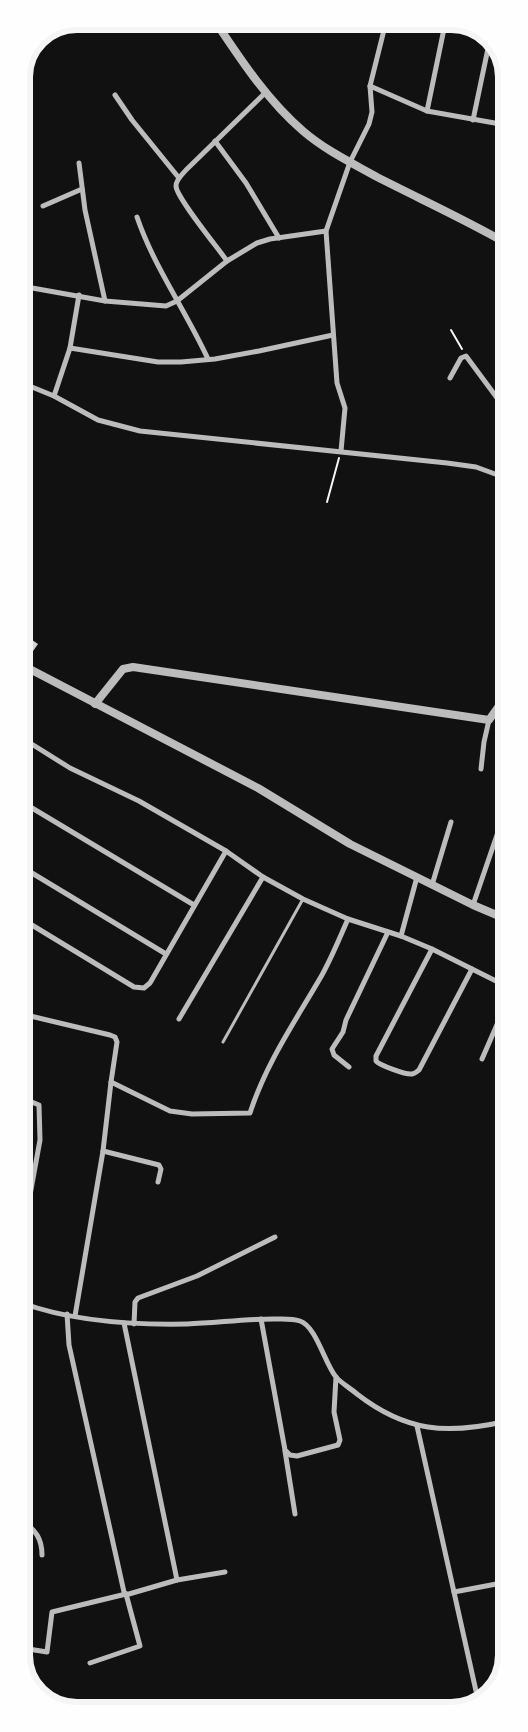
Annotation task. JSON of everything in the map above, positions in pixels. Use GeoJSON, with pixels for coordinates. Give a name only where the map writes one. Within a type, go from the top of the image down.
{"type":"FeatureCollection","features":[{"type":"Feature","properties":{"kind":"street"},"geometry":{"type":"LineString","coordinates":[[221,30],[266,92],[303,131],[319,144],[498,239]]}},
{"type":"Feature","properties":{"kind":"street"},"geometry":{"type":"LineString","coordinates":[[341,451],[345,408],[337,383],[326,231],[350,162],[369,124],[372,112],[370,86],[384,30]]}},
{"type":"Feature","properties":{"kind":"street"},"geometry":{"type":"LineString","coordinates":[[427,111],[444,30]]}},
{"type":"Feature","properties":{"kind":"street"},"geometry":{"type":"LineString","coordinates":[[473,120],[488,48]]}},
{"type":"Feature","properties":{"kind":"street"},"geometry":{"type":"LineString","coordinates":[[370,86],[427,111],[498,124]]}},
{"type":"Feature","properties":{"kind":"street"},"geometry":{"type":"LineString","coordinates":[[227,261],[180,197],[176,190],[176,184],[179,178],[215,141],[266,92]]}},
{"type":"Feature","properties":{"kind":"street"},"geometry":{"type":"LineString","coordinates":[[115,95],[132,120],[179,178]]}},
{"type":"Feature","properties":{"kind":"street"},"geometry":{"type":"LineString","coordinates":[[215,141],[246,183],[279,238]]}},
{"type":"Feature","properties":{"kind":"street"},"geometry":{"type":"LineString","coordinates":[[79,163],[85,210],[105,301]]}},
{"type":"Feature","properties":{"kind":"street"},"geometry":{"type":"LineString","coordinates":[[43,206],[82,189]]}},
{"type":"Feature","properties":{"kind":"street"},"geometry":{"type":"LineString","coordinates":[[137,216],[177,301],[195,330],[208,359]]}},
{"type":"Feature","properties":{"kind":"street"},"geometry":{"type":"LineString","coordinates":[[30,287],[105,301],[166,306],[177,301],[227,261],[257,243],[326,231]]}},
{"type":"Feature","properties":{"kind":"street"},"geometry":{"type":"LineString","coordinates":[[54,396],[70,348],[79,295]]}},
{"type":"Feature","properties":{"kind":"street"},"geometry":{"type":"LineString","coordinates":[[70,348],[158,362],[208,359],[259,352],[333,335]]}},
{"type":"Feature","properties":{"kind":"street"},"geometry":{"type":"LineString","coordinates":[[450,378],[461,358],[466,356],[498,399]]}},
{"type":"Feature","properties":{"kind":"street"},"geometry":{"type":"LineString","coordinates":[[30,386],[54,396],[98,420],[140,431],[341,451],[476,467],[498,475]]}},
{"type":"Feature","properties":{"kind":"street"},"geometry":{"type":"LineString","coordinates":[[95,704],[123,669],[133,667],[488,720]]}},
{"type":"Feature","properties":{"kind":"street"},"geometry":{"type":"LineString","coordinates":[[30,672],[258,788],[350,844],[498,916]]}},
{"type":"Feature","properties":{"kind":"street"},"geometry":{"type":"LineString","coordinates":[[481,769],[488,720],[498,707]]}},
{"type":"Feature","properties":{"kind":"street"},"geometry":{"type":"LineString","coordinates":[[30,743],[70,768],[139,801],[226,851],[263,877],[303,899],[348,919],[401,936],[432,949],[498,982]]}},
{"type":"Feature","properties":{"kind":"street"},"geometry":{"type":"LineString","coordinates":[[30,807],[194,905]]}},
{"type":"Feature","properties":{"kind":"street"},"geometry":{"type":"LineString","coordinates":[[432,885],[451,822]]}},
{"type":"Feature","properties":{"kind":"street"},"geometry":{"type":"LineString","coordinates":[[473,905],[498,832]]}},
{"type":"Feature","properties":{"kind":"street"},"geometry":{"type":"LineString","coordinates":[[30,925],[134,987],[144,988],[150,983],[226,851]]}},
{"type":"Feature","properties":{"kind":"street"},"geometry":{"type":"LineString","coordinates":[[30,872],[166,954]]}},
{"type":"Feature","properties":{"kind":"street"},"geometry":{"type":"LineString","coordinates":[[179,1019],[263,877]]}},
{"type":"Feature","properties":{"kind":"street"},"geometry":{"type":"LineString","coordinates":[[401,936],[417,877]]}},
{"type":"Feature","properties":{"kind":"street"},"geometry":{"type":"LineString","coordinates":[[111,1082],[170,1111],[192,1114],[250,1113],[258,1090],[288,1031],[324,972],[348,919]]}},
{"type":"Feature","properties":{"kind":"street"},"geometry":{"type":"LineString","coordinates":[[350,1067],[334,1055],[332,1049],[343,1032],[346,1020],[388,932]]}},
{"type":"Feature","properties":{"kind":"street"},"geometry":{"type":"LineString","coordinates":[[432,949],[376,1056],[376,1061],[380,1065],[411,1074],[419,1070],[472,969]]}},
{"type":"Feature","properties":{"kind":"street"},"geometry":{"type":"LineString","coordinates":[[30,1016],[115,1037],[117,1042],[103,1150],[75,1316]]}},
{"type":"Feature","properties":{"kind":"street"},"geometry":{"type":"LineString","coordinates":[[482,1059],[498,1022]]}},
{"type":"Feature","properties":{"kind":"street"},"geometry":{"type":"LineString","coordinates":[[30,1101],[39,1105],[40,1140],[30,1195]]}},
{"type":"Feature","properties":{"kind":"street"},"geometry":{"type":"LineString","coordinates":[[103,1150],[159,1165],[162,1169],[158,1182]]}},
{"type":"Feature","properties":{"kind":"street"},"geometry":{"type":"LineString","coordinates":[[134,1324],[135,1302],[138,1298],[197,1276],[275,1237]]}},
{"type":"Feature","properties":{"kind":"street"},"geometry":{"type":"LineString","coordinates":[[30,1305],[75,1316],[134,1324],[187,1324],[292,1319],[302,1322],[310,1329],[336,1377],[375,1408],[417,1426],[452,1428],[485,1426],[498,1423]]}},
{"type":"Feature","properties":{"kind":"street"},"geometry":{"type":"LineString","coordinates":[[67,1314],[69,1345],[124,1592],[140,1646],[90,1663]]}},
{"type":"Feature","properties":{"kind":"street"},"geometry":{"type":"LineString","coordinates":[[262,1319],[295,1514]]}},
{"type":"Feature","properties":{"kind":"street"},"geometry":{"type":"LineString","coordinates":[[124,1323],[178,1580]]}},
{"type":"Feature","properties":{"kind":"street"},"geometry":{"type":"LineString","coordinates":[[285,1450],[290,1455],[297,1456],[338,1446],[340,1440],[334,1412],[336,1377]]}},
{"type":"Feature","properties":{"kind":"street"},"geometry":{"type":"LineString","coordinates":[[417,1426],[477,1694]]}},
{"type":"Feature","properties":{"kind":"street"},"geometry":{"type":"LineString","coordinates":[[30,1526],[39,1535],[42,1556]]}},
{"type":"Feature","properties":{"kind":"street"},"geometry":{"type":"LineString","coordinates":[[30,1649],[47,1652],[52,1612],[178,1580],[225,1572]]}},
{"type":"Feature","properties":{"kind":"street"},"geometry":{"type":"LineString","coordinates":[[454,1592],[498,1584]]}},
{"type":"Feature","properties":{"kind":"lane"},"geometry":{"type":"LineString","coordinates":[[223,1042],[303,899]]}},
{"type":"Feature","properties":{"kind":"path"},"geometry":{"type":"LineString","coordinates":[[451,330],[466,356]]}},
{"type":"Feature","properties":{"kind":"path"},"geometry":{"type":"LineString","coordinates":[[327,502],[341,451]]}},
{"type":"Feature","properties":{"kind":"building"},"geometry":{"type":"Polygon","coordinates":[[[30,638],[38,644],[30,653],[30,638]]]}}]}
